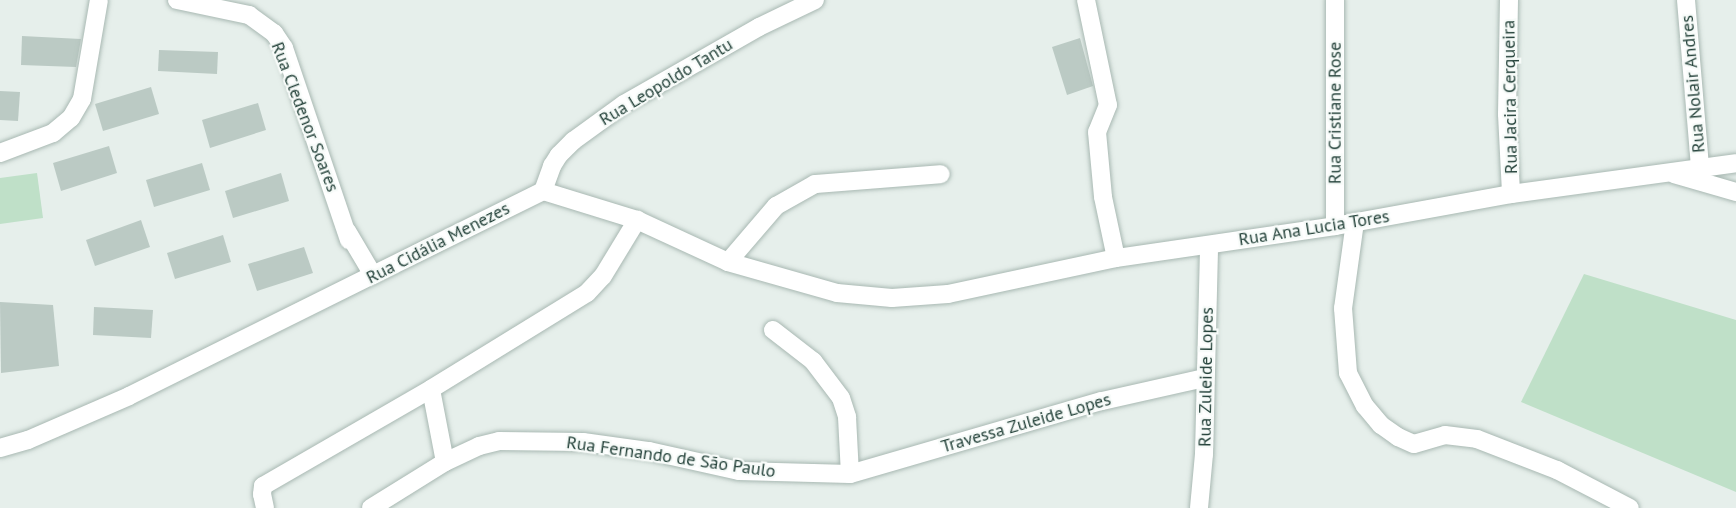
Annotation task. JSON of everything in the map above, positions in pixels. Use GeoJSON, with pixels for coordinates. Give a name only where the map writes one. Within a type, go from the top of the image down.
{"type":"FeatureCollection","features":[{"type":"Feature","properties":{"kind":"street"},"geometry":{"type":"LineString","coordinates":[[0,153],[53,133],[71,118],[82,99],[99,0]]}},
{"type":"Feature","properties":{"kind":"street","name":"Rua Cledenor Soares"},"geometry":{"type":"LineString","coordinates":[[177,0],[249,15],[274,33],[284,48],[347,231],[366,279]]}},
{"type":"Feature","properties":{"kind":"street","name":"Rua Leopoldo Tantu"},"geometry":{"type":"LineString","coordinates":[[543,191],[552,166],[559,155],[573,141],[624,104],[759,27],[815,0]]}},
{"type":"Feature","properties":{"kind":"street"},"geometry":{"type":"LineString","coordinates":[[1086,0],[1108,105],[1097,132],[1103,197],[1116,258]]}},
{"type":"Feature","properties":{"kind":"street","name":"Rua Cristiane Rose"},"geometry":{"type":"LineString","coordinates":[[1335,0],[1335,226]]}},
{"type":"Feature","properties":{"kind":"street","name":"Rua Jacira Cerqueira"},"geometry":{"type":"LineString","coordinates":[[1509,0],[1508,114],[1511,194]]}},
{"type":"Feature","properties":{"kind":"street","name":"Rua Nolair Andres"},"geometry":{"type":"LineString","coordinates":[[1686,0],[1700,168]]}},
{"type":"Feature","properties":{"kind":"street","name":"Rua Ana Lucia Tores"},"geometry":{"type":"LineString","coordinates":[[728,262],[837,293],[892,298],[948,294],[1116,258],[1335,226],[1511,194],[1736,163]]}},
{"type":"Feature","properties":{"kind":"street"},"geometry":{"type":"LineString","coordinates":[[1666,171],[1736,192]]}},
{"type":"Feature","properties":{"kind":"street"},"geometry":{"type":"LineString","coordinates":[[543,191],[637,220],[728,262],[776,206],[815,184],[941,174]]}},
{"type":"Feature","properties":{"kind":"street","name":"Rua Cidália Menezes"},"geometry":{"type":"LineString","coordinates":[[0,448],[28,440],[129,396],[543,191]]}},
{"type":"Feature","properties":{"kind":"street"},"geometry":{"type":"LineString","coordinates":[[265,508],[262,494],[264,486],[431,389],[592,289],[603,276],[637,220]]}},
{"type":"Feature","properties":{"kind":"street"},"geometry":{"type":"LineString","coordinates":[[1355,222],[1343,308],[1348,373],[1365,406],[1381,425],[1398,438],[1414,444],[1445,435],[1477,439],[1557,470],[1630,508]]}},
{"type":"Feature","properties":{"kind":"street","name":"Rua Zuleide Lopes"},"geometry":{"type":"LineString","coordinates":[[1199,508],[1204,454],[1204,378],[1209,245]]}},
{"type":"Feature","properties":{"kind":"street"},"geometry":{"type":"LineString","coordinates":[[773,330],[813,361],[841,398],[847,417],[850,474]]}},
{"type":"Feature","properties":{"kind":"street","name":"Travessa Zuleide Lopes"},"geometry":{"type":"LineString","coordinates":[[850,474],[1102,401],[1204,378]]}},
{"type":"Feature","properties":{"kind":"street"},"geometry":{"type":"LineString","coordinates":[[431,389],[444,462]]}},
{"type":"Feature","properties":{"kind":"street","name":"Rua Fernando de São Paulo"},"geometry":{"type":"LineString","coordinates":[[371,508],[444,462],[478,446],[499,441],[536,440],[649,451],[739,471],[850,474]]}},
{"type":"Feature","properties":{"kind":"green space"},"geometry":{"type":"Polygon","coordinates":[[[37,173],[43,218],[0,224],[0,178],[37,173]]]}},
{"type":"Feature","properties":{"kind":"green space"},"geometry":{"type":"Polygon","coordinates":[[[1584,274],[1736,320],[1736,492],[1521,402],[1584,274]]]}},
{"type":"Feature","properties":{"kind":"building"},"geometry":{"type":"Polygon","coordinates":[[[22,36],[81,39],[76,67],[21,65],[22,36]]]}},
{"type":"Feature","properties":{"kind":"building"},"geometry":{"type":"Polygon","coordinates":[[[1080,38],[1093,86],[1067,95],[1052,47],[1080,38]]]}},
{"type":"Feature","properties":{"kind":"building"},"geometry":{"type":"Polygon","coordinates":[[[159,50],[218,52],[217,74],[158,71],[159,50]]]}},
{"type":"Feature","properties":{"kind":"building"},"geometry":{"type":"Polygon","coordinates":[[[151,87],[159,114],[103,131],[95,104],[151,87]]]}},
{"type":"Feature","properties":{"kind":"building"},"geometry":{"type":"Polygon","coordinates":[[[0,91],[20,92],[18,121],[0,120],[0,91]]]}},
{"type":"Feature","properties":{"kind":"building"},"geometry":{"type":"Polygon","coordinates":[[[258,103],[266,130],[210,148],[202,120],[258,103]]]}},
{"type":"Feature","properties":{"kind":"building"},"geometry":{"type":"Polygon","coordinates":[[[109,146],[117,173],[61,191],[53,163],[109,146]]]}},
{"type":"Feature","properties":{"kind":"building"},"geometry":{"type":"Polygon","coordinates":[[[202,163],[210,190],[154,207],[146,180],[202,163]]]}},
{"type":"Feature","properties":{"kind":"building"},"geometry":{"type":"Polygon","coordinates":[[[281,173],[289,201],[233,218],[225,191],[281,173]]]}},
{"type":"Feature","properties":{"kind":"building"},"geometry":{"type":"Polygon","coordinates":[[[141,220],[150,247],[95,266],[86,240],[141,220]]]}},
{"type":"Feature","properties":{"kind":"building"},"geometry":{"type":"Polygon","coordinates":[[[223,235],[231,262],[175,279],[167,253],[223,235]]]}},
{"type":"Feature","properties":{"kind":"building"},"geometry":{"type":"Polygon","coordinates":[[[304,247],[313,273],[257,291],[248,264],[304,247]]]}},
{"type":"Feature","properties":{"kind":"building"},"geometry":{"type":"Polygon","coordinates":[[[0,302],[53,305],[59,366],[1,373],[0,302]]]}},
{"type":"Feature","properties":{"kind":"building"},"geometry":{"type":"Polygon","coordinates":[[[94,307],[153,310],[151,338],[93,335],[94,307]]]}}]}
